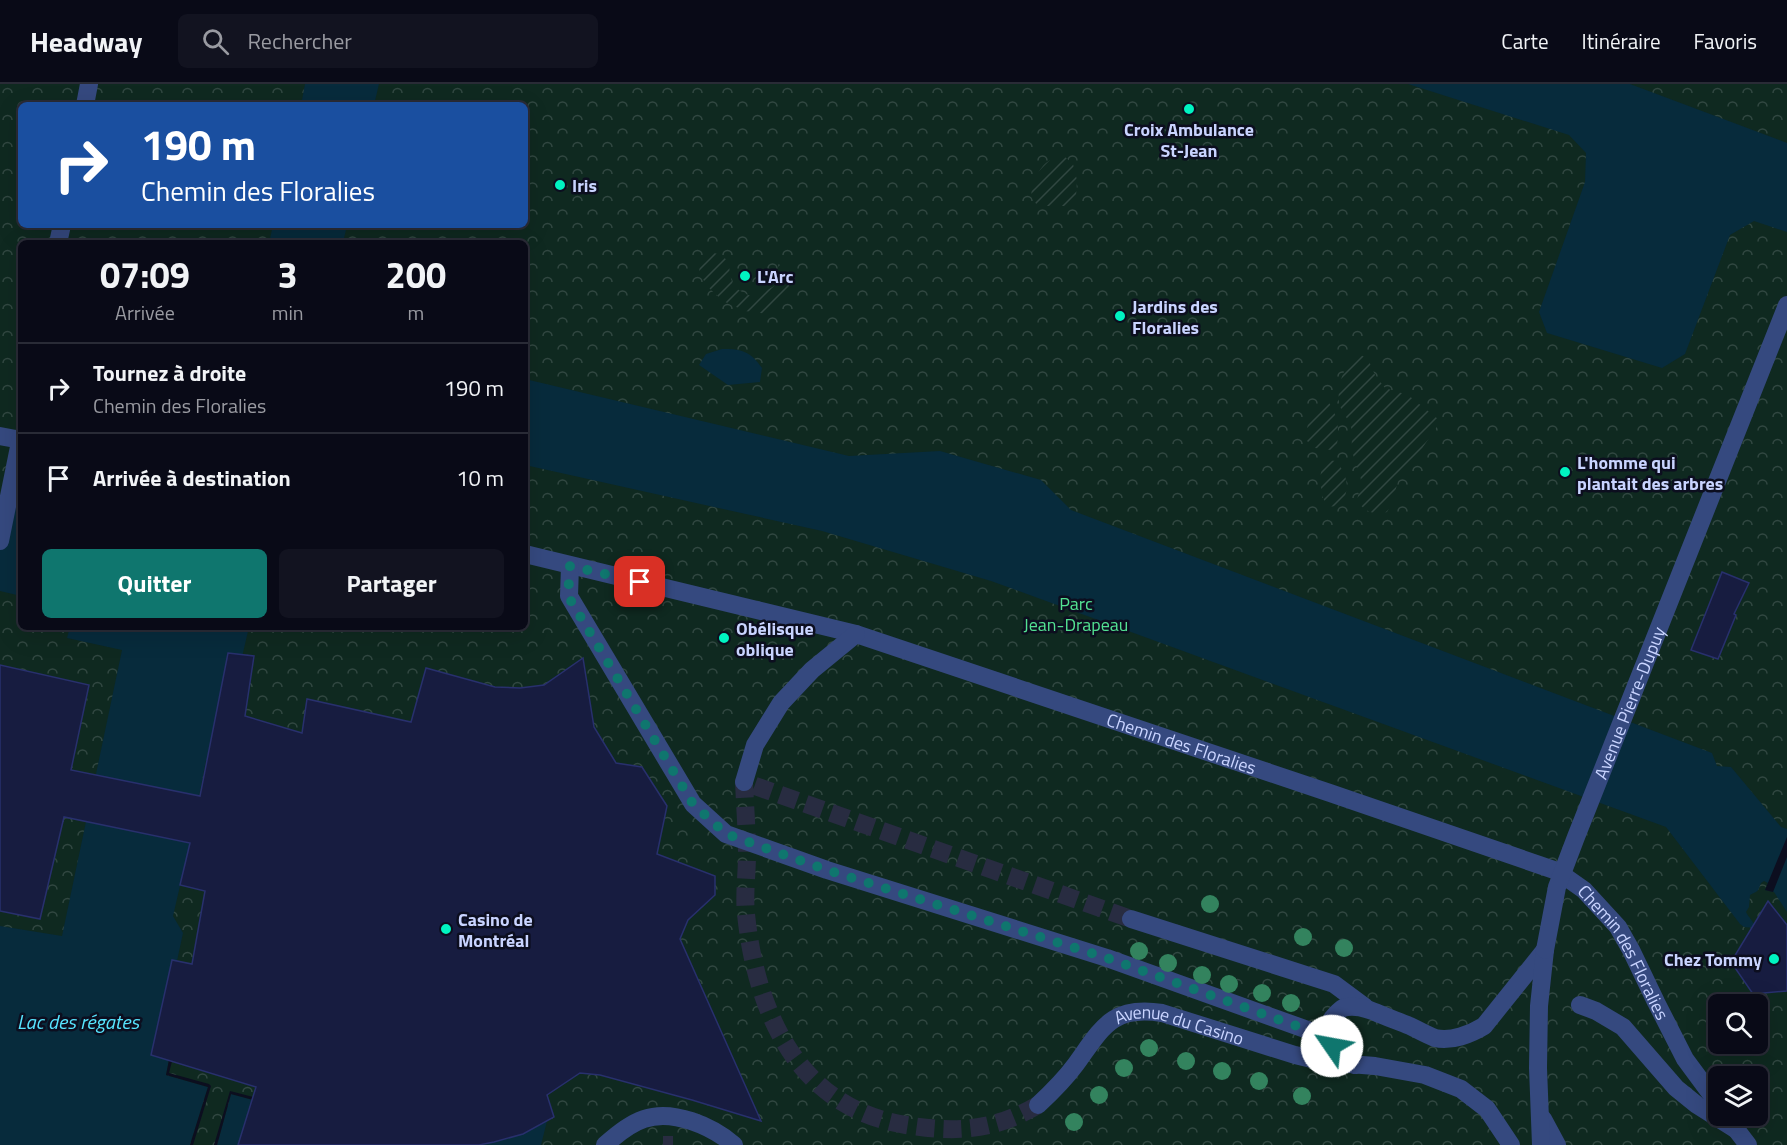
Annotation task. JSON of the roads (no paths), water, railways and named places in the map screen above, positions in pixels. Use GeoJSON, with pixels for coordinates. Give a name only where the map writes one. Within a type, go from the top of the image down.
{"type":"FeatureCollection","features":[{"type":"Feature","properties":{"kind":"street"},"geometry":{"type":"LineString","coordinates":[[86,102],[89,84]]}},
{"type":"Feature","properties":{"kind":"street","name":"Avenue Pierre-Dupuy"},"geometry":{"type":"LineString","coordinates":[[1540,1145],[1539,1006],[1545,950],[1557,887],[1787,305]]}},
{"type":"Feature","properties":{"kind":"street"},"geometry":{"type":"LineString","coordinates":[[0,436],[18,439]]}},
{"type":"Feature","properties":{"kind":"street"},"geometry":{"type":"LineString","coordinates":[[0,541],[18,452]]}},
{"type":"Feature","properties":{"kind":"street","name":"Chemin des Floralies"},"geometry":{"type":"LineString","coordinates":[[528,555],[856,634],[1341,796],[1557,871],[1584,890],[1618,927],[1685,1059],[1708,1090]]}},
{"type":"Feature","properties":{"kind":"street"},"geometry":{"type":"LineString","coordinates":[[570,566],[568,596],[693,804],[726,834],[827,870],[1107,958],[1330,1038]]}},
{"type":"Feature","properties":{"kind":"street"},"geometry":{"type":"LineString","coordinates":[[744,782],[754,745],[780,703],[812,670],[856,634]]}},
{"type":"Feature","properties":{"kind":"street"},"geometry":{"type":"LineString","coordinates":[[1131,919],[1334,984],[1365,1007],[1437,1038],[1470,1034],[1484,1026],[1545,950]]}},
{"type":"Feature","properties":{"kind":"street"},"geometry":{"type":"LineString","coordinates":[[1580,1005],[1596,1011],[1623,1027],[1676,1088],[1697,1105],[1708,1110]]}},
{"type":"Feature","properties":{"kind":"street"},"geometry":{"type":"LineString","coordinates":[[1356,1065],[1339,1055],[1332,1046],[1329,1031],[1331,1018],[1342,1008],[1365,1007]]}},
{"type":"Feature","properties":{"kind":"street","name":"Avenue du Casino"},"geometry":{"type":"LineString","coordinates":[[1038,1105],[1057,1088],[1076,1065],[1092,1040],[1108,1023],[1121,1015],[1149,1011],[1324,1062],[1375,1066],[1425,1075],[1461,1089],[1487,1109],[1511,1145]]}},
{"type":"Feature","properties":{"kind":"street","name":"Avenue Pierre-Dupuy"},"geometry":{"type":"LineString","coordinates":[[1540,1115],[1557,1145]]}},
{"type":"Feature","properties":{"kind":"street"},"geometry":{"type":"LineString","coordinates":[[605,1145],[618,1134],[644,1119],[663,1116],[696,1122],[721,1134],[734,1145]]}},
{"type":"Feature","properties":{"kind":"street"},"geometry":{"type":"LineString","coordinates":[[1734,1126],[1748,1145]]}},
{"type":"Feature","properties":{"kind":"water"},"geometry":{"type":"Polygon","coordinates":[[[305,84],[379,84],[375,102],[302,102],[305,84]]]}},
{"type":"Feature","properties":{"kind":"water"},"geometry":{"type":"Polygon","coordinates":[[[1408,84],[1630,84],[1787,143],[1787,232],[1754,221],[1730,235],[1685,354],[1662,368],[1547,333],[1539,312],[1585,182],[1586,153],[1569,135],[1408,84]]]}},
{"type":"Feature","properties":{"kind":"water"},"geometry":{"type":"Polygon","coordinates":[[[272,228],[346,228],[344,240],[270,240],[272,228]]]}},
{"type":"Feature","properties":{"kind":"water"},"geometry":{"type":"Polygon","coordinates":[[[722,349],[740,351],[754,358],[762,368],[760,382],[728,385],[699,365],[706,354],[722,349]]]}},
{"type":"Feature","properties":{"kind":"water"},"geometry":{"type":"Polygon","coordinates":[[[528,380],[849,456],[940,451],[1041,480],[1071,510],[1712,753],[1717,766],[1731,767],[1781,827],[1787,829],[1787,912],[1774,892],[1765,890],[1768,883],[1764,881],[1757,891],[1750,895],[1746,912],[1756,928],[1744,927],[1666,827],[991,581],[822,531],[528,466],[528,380]]]}},
{"type":"Feature","properties":{"kind":"water"},"geometry":{"type":"Polygon","coordinates":[[[0,501],[18,505],[18,595],[0,591],[0,501]]]}},
{"type":"Feature","properties":{"kind":"water","name":"Lac des régates"},"geometry":{"type":"Polygon","coordinates":[[[69,630],[248,630],[218,760],[206,760],[173,916],[183,933],[177,961],[166,1075],[208,1087],[190,1145],[0,1145],[0,926],[62,936],[122,650],[67,638],[69,630]]]}},
{"type":"Feature","properties":{"kind":"water"},"geometry":{"type":"Polygon","coordinates":[[[231,1094],[276,1106],[274,1111],[250,1104],[238,1145],[217,1145],[231,1094]]]}},
{"type":"Feature","properties":{"kind":"water"},"geometry":{"type":"Polygon","coordinates":[[[547,1121],[541,1145],[479,1145],[523,1134],[547,1121]]]}},
{"type":"Feature","properties":{"kind":"tunnel"},"geometry":{"type":"LineString","coordinates":[[1038,1105],[990,1125],[958,1129],[924,1128],[869,1115],[837,1099],[811,1077],[789,1050],[773,1019],[760,986],[751,951],[745,906],[747,845],[744,782],[1131,919]]}},
{"type":"Feature","properties":{"kind":"tunnel"},"geometry":{"type":"LineString","coordinates":[[663,1145],[673,1145]]}},
{"type":"Feature","properties":{"kind":"place","name":"Croix Ambulance St-Jean"},"geometry":{"type":"Point","coordinates":[1189,109]}},
{"type":"Feature","properties":{"kind":"place","name":"Iris"},"geometry":{"type":"Point","coordinates":[560,185]}},
{"type":"Feature","properties":{"kind":"place","name":"L'Arc"},"geometry":{"type":"Point","coordinates":[745,276]}},
{"type":"Feature","properties":{"kind":"place","name":"Jardins des Floralies"},"geometry":{"type":"Point","coordinates":[1120,316]}},
{"type":"Feature","properties":{"kind":"place","name":"L'homme qui plantait des arbres"},"geometry":{"type":"Point","coordinates":[1565,472]}},
{"type":"Feature","properties":{"kind":"place","name":"Obélisque oblique"},"geometry":{"type":"Point","coordinates":[724,638]}},
{"type":"Feature","properties":{"kind":"place","name":"Casino de Montréal"},"geometry":{"type":"Point","coordinates":[446,929]}},
{"type":"Feature","properties":{"kind":"place","name":"Chez Tommy"},"geometry":{"type":"Point","coordinates":[1774,959]}},
{"type":"Feature","properties":{"kind":"park label","name":"Parc Jean-Drapeau"},"geometry":{"type":"Point","coordinates":[1076,613]}}]}
